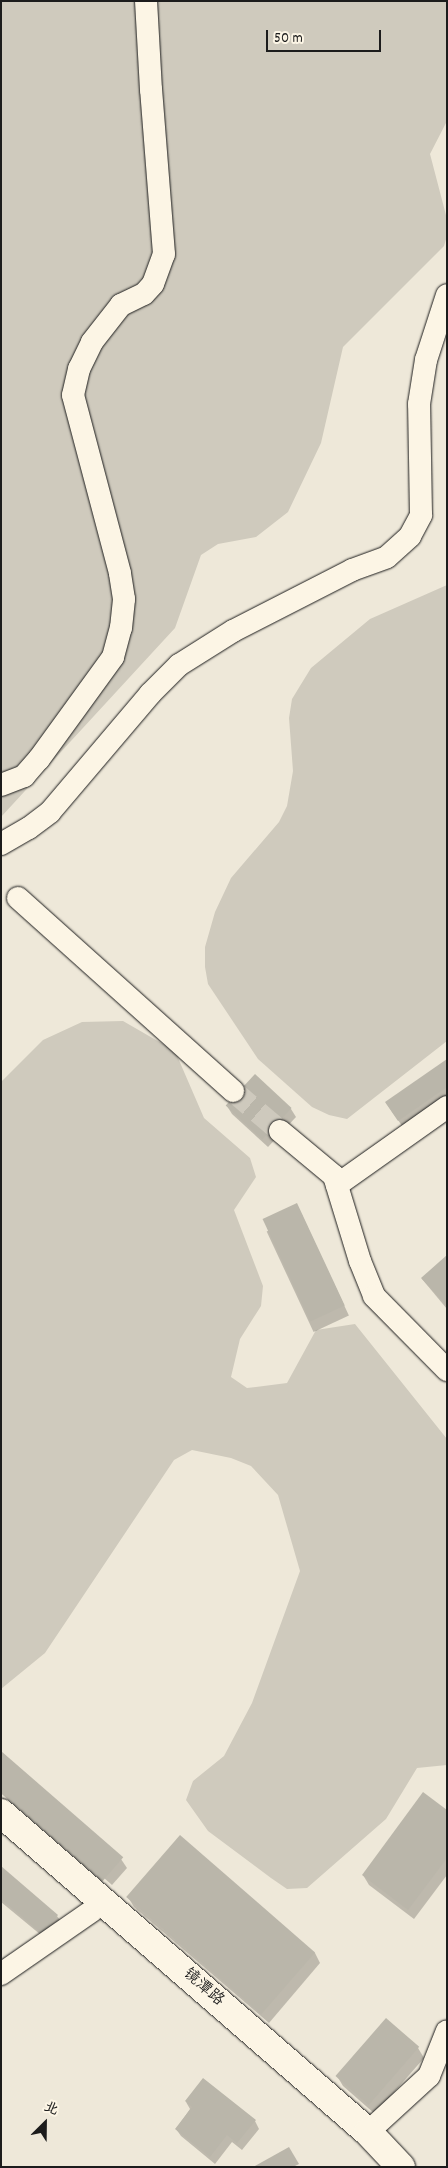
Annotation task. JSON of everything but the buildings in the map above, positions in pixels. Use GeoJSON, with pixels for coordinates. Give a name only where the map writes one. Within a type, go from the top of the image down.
{"type":"FeatureCollection","features":[{"type":"Feature","properties":{"kind":"main road","name":"镜潭路"},"geometry":{"type":"LineString","coordinates":[[1,1813],[368,2132],[401,2167]]}},
{"type":"Feature","properties":{"kind":"main road","name":"镜潭路"},"geometry":{"type":"LineString","coordinates":[[1,1831],[354,2141],[380,2167]]}},
{"type":"Feature","properties":{"kind":"street"},"geometry":{"type":"LineString","coordinates":[[1,785],[24,776],[39,759],[112,657],[122,628],[124,600],[120,572],[73,395],[79,369],[92,342],[120,305],[144,294],[153,284],[164,254],[150,90],[146,1]]}},
{"type":"Feature","properties":{"kind":"street"},"geometry":{"type":"LineString","coordinates":[[1,844],[29,828],[50,812],[150,694],[179,665],[233,631],[352,570],[387,557],[410,536],[421,515],[419,404],[426,360],[447,295]]}},
{"type":"Feature","properties":{"kind":"street"},"geometry":{"type":"LineString","coordinates":[[18,898],[233,1090]]}},
{"type":"Feature","properties":{"kind":"street"},"geometry":{"type":"LineString","coordinates":[[337,1184],[447,1107]]}},
{"type":"Feature","properties":{"kind":"street"},"geometry":{"type":"LineString","coordinates":[[280,1131],[334,1176],[360,1261],[374,1296],[447,1370]]}},
{"type":"Feature","properties":{"kind":"street"},"geometry":{"type":"LineString","coordinates":[[1,1974],[92,1911]]}},
{"type":"Feature","properties":{"kind":"street"},"geometry":{"type":"LineString","coordinates":[[368,2132],[429,2076],[447,2031]]}},
{"type":"Feature","properties":{"kind":"shaded area"},"geometry":{"type":"Polygon","coordinates":[[[1,1],[447,1],[447,121],[430,154],[447,219],[447,236],[444,246],[343,347],[321,443],[288,512],[256,537],[218,544],[201,555],[175,628],[1,817],[1,1]]]}},
{"type":"Feature","properties":{"kind":"shaded area"},"geometry":{"type":"Polygon","coordinates":[[[447,585],[447,1041],[347,1119],[329,1115],[312,1107],[258,1059],[208,984],[205,967],[205,947],[215,912],[231,878],[279,822],[287,806],[293,771],[289,718],[292,699],[311,668],[370,619],[447,585]]]}},
{"type":"Feature","properties":{"kind":"shaded area"},"geometry":{"type":"Polygon","coordinates":[[[123,1021],[175,1051],[204,1118],[250,1158],[256,1177],[234,1210],[263,1286],[261,1306],[240,1339],[231,1377],[247,1388],[287,1383],[316,1330],[355,1324],[447,1439],[447,1765],[417,1768],[386,1819],[307,1888],[287,1889],[271,1878],[208,1831],[186,1800],[193,1781],[224,1756],[252,1703],[300,1571],[278,1495],[251,1466],[231,1458],[192,1450],[174,1460],[45,1653],[1,1689],[1,1082],[43,1040],[82,1022],[123,1021]]]}},
{"type":"Feature","properties":{"kind":"tunnel"},"geometry":{"type":"LineString","coordinates":[[233,1091],[280,1131]]}}]}
